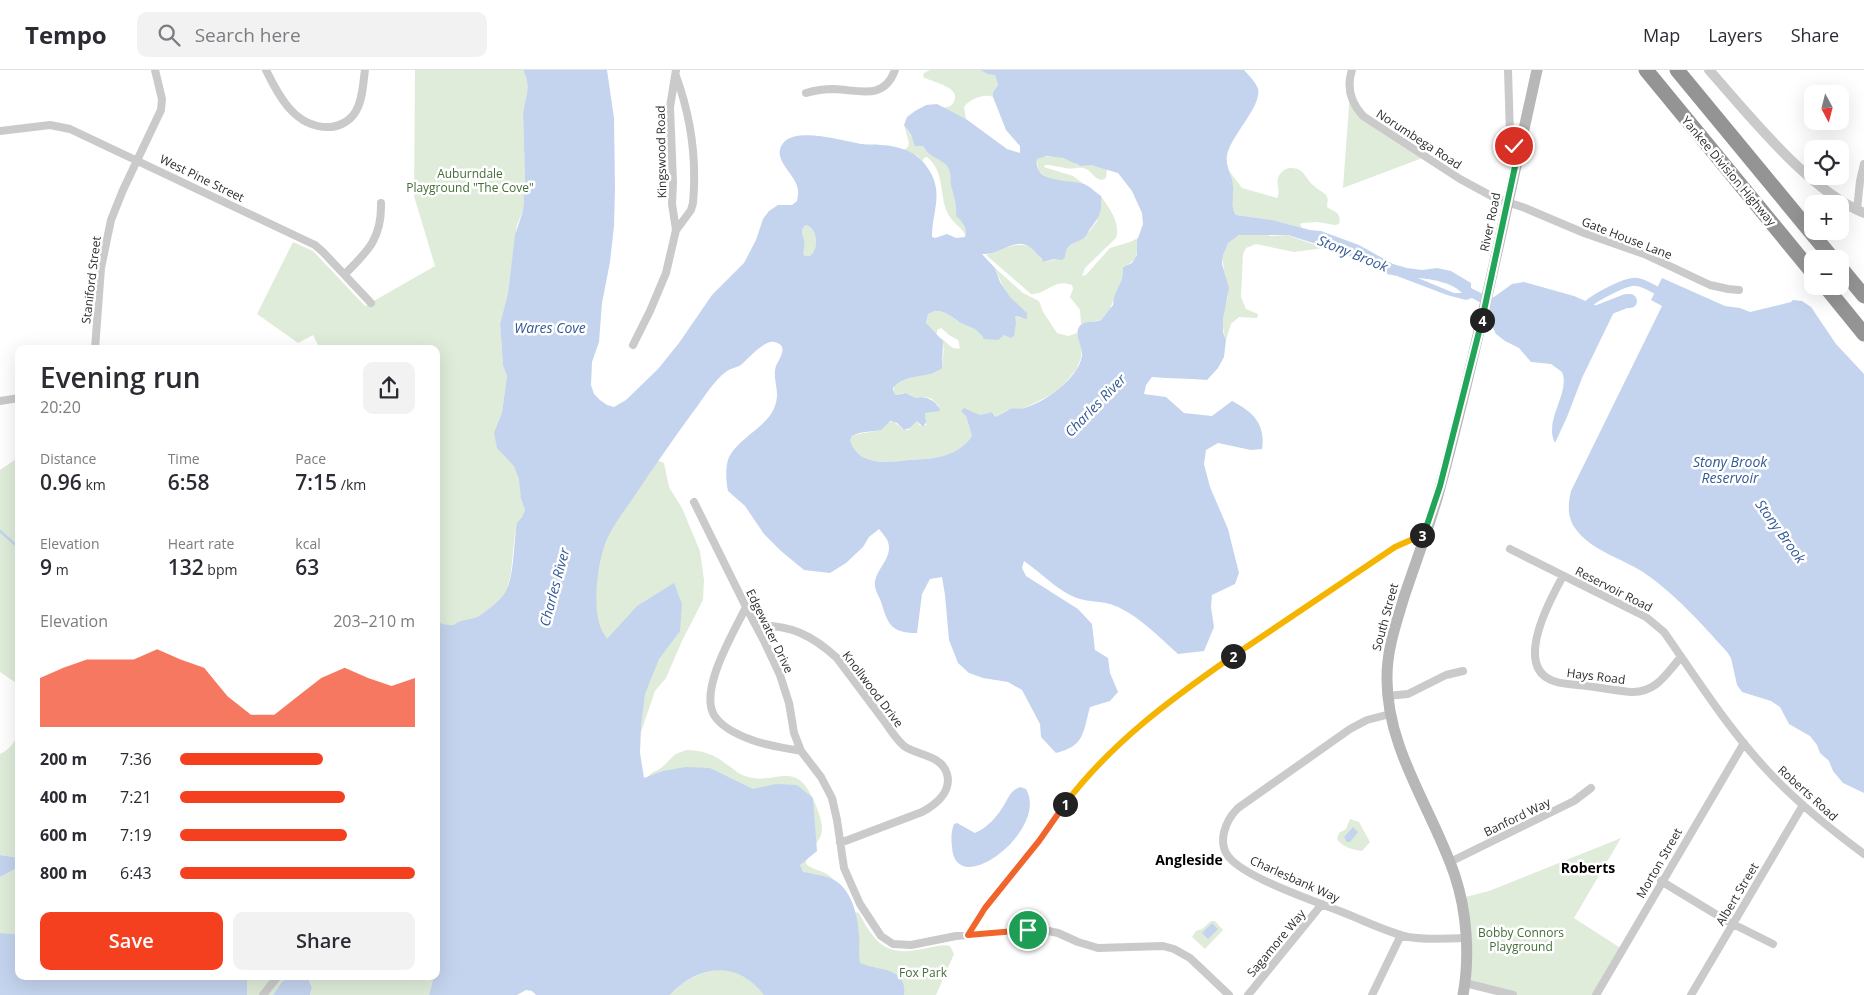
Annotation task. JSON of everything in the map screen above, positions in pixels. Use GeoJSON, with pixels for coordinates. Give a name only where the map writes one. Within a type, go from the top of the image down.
{"type":"FeatureCollection","features":[{"type":"Feature","properties":{"kind":"highway","name":"Yankee Division Highway"},"geometry":{"type":"LineString","coordinates":[[1646,70],[1804,262]]}},
{"type":"Feature","properties":{"kind":"highway","name":"Yankee Division Highway"},"geometry":{"type":"LineString","coordinates":[[1678,70],[1826,250]]}},
{"type":"Feature","properties":{"kind":"highway"},"geometry":{"type":"LineString","coordinates":[[1849,278],[1864,296]]}},
{"type":"Feature","properties":{"kind":"highway"},"geometry":{"type":"LineString","coordinates":[[1832,295],[1864,334]]}},
{"type":"Feature","properties":{"kind":"main road","name":"River Road"},"geometry":{"type":"LineString","coordinates":[[1486,302],[1536,70]]}},
{"type":"Feature","properties":{"kind":"main road","name":"South Street"},"geometry":{"type":"LineString","coordinates":[[1463,995],[1465,983],[1465,938],[1461,898],[1450,862],[1400,749],[1387,696],[1387,662],[1391,642],[1440,486],[1486,302]]}},
{"type":"Feature","properties":{"kind":"street","name":"Staniford Street"},"geometry":{"type":"LineString","coordinates":[[95,345],[100,274],[109,227],[119,198],[161,110],[162,99],[155,70]]}},
{"type":"Feature","properties":{"kind":"street"},"geometry":{"type":"LineString","coordinates":[[266,70],[280,96],[294,114],[312,124],[330,127],[343,123],[356,112],[366,70]]}},
{"type":"Feature","properties":{"kind":"street"},"geometry":{"type":"LineString","coordinates":[[806,92],[825,89],[873,92],[888,84],[895,70]]}},
{"type":"Feature","properties":{"kind":"street","name":"Norumbega Road"},"geometry":{"type":"LineString","coordinates":[[1352,70],[1349,83],[1350,92],[1357,109],[1363,116],[1469,184],[1508,203]]}},
{"type":"Feature","properties":{"kind":"street"},"geometry":{"type":"LineString","coordinates":[[1508,70],[1510,135],[1514,146],[1519,148]]}},
{"type":"Feature","properties":{"kind":"street"},"geometry":{"type":"LineString","coordinates":[[1709,70],[1773,141],[1799,166],[1838,198],[1861,211]]}},
{"type":"Feature","properties":{"kind":"street","name":"Kingswood Road"},"geometry":{"type":"LineString","coordinates":[[676,72],[688,114],[694,158],[693,203],[691,210],[676,230]]}},
{"type":"Feature","properties":{"kind":"street","name":"Kingswood Road"},"geometry":{"type":"LineString","coordinates":[[633,345],[666,272],[676,230],[672,204],[670,107],[676,72]]}},
{"type":"Feature","properties":{"kind":"street","name":"West Pine Street"},"geometry":{"type":"LineString","coordinates":[[0,131],[50,125],[65,127],[137,159],[312,243],[345,274],[371,303]]}},
{"type":"Feature","properties":{"kind":"street"},"geometry":{"type":"LineString","coordinates":[[1861,211],[1860,182],[1864,164]]}},
{"type":"Feature","properties":{"kind":"street"},"geometry":{"type":"LineString","coordinates":[[345,274],[374,242],[381,222],[381,203]]}},
{"type":"Feature","properties":{"kind":"street","name":"Gate House Lane"},"geometry":{"type":"LineString","coordinates":[[1508,203],[1644,254],[1710,284],[1739,290]]}},
{"type":"Feature","properties":{"kind":"street"},"geometry":{"type":"LineString","coordinates":[[0,401],[15,399]]}},
{"type":"Feature","properties":{"kind":"street","name":"Edgewater Drive"},"geometry":{"type":"LineString","coordinates":[[694,502],[757,626],[785,690],[794,733],[801,751],[821,777],[832,798],[844,868],[860,904],[881,936],[893,944],[911,945],[968,935],[1039,929],[1058,933],[1098,948],[1163,946],[1174,949],[1190,958],[1229,995]]}},
{"type":"Feature","properties":{"kind":"street"},"geometry":{"type":"LineString","coordinates":[[968,935],[985,908],[1024,860],[1075,791],[1108,755],[1141,724],[1194,683],[1395,547],[1424,534]]}},
{"type":"Feature","properties":{"kind":"street","name":"Reservoir Road"},"geometry":{"type":"LineString","coordinates":[[1510,549],[1652,620],[1664,632],[1744,743]]}},
{"type":"Feature","properties":{"kind":"street","name":"Hays Road"},"geometry":{"type":"LineString","coordinates":[[1563,576],[1542,616],[1538,634],[1537,664],[1549,680],[1643,692],[1659,684],[1681,657]]}},
{"type":"Feature","properties":{"kind":"street"},"geometry":{"type":"LineString","coordinates":[[746,607],[712,682],[710,704],[714,714],[729,730],[752,740],[801,751]]}},
{"type":"Feature","properties":{"kind":"street","name":"Knollwood Drive"},"geometry":{"type":"LineString","coordinates":[[757,626],[782,626],[795,630],[826,648],[847,671],[892,734],[905,746],[938,761],[945,768],[948,776],[945,791],[941,799],[932,806],[922,812],[840,843]]}},
{"type":"Feature","properties":{"kind":"street"},"geometry":{"type":"LineString","coordinates":[[1387,696],[1408,694],[1439,678],[1463,670]]}},
{"type":"Feature","properties":{"kind":"street","name":"Charlesbank Way"},"geometry":{"type":"LineString","coordinates":[[1390,714],[1367,720],[1350,730],[1247,800],[1233,814],[1226,825],[1224,847],[1226,854],[1233,862],[1247,872],[1401,935],[1429,939],[1465,938]]}},
{"type":"Feature","properties":{"kind":"street","name":"Roberts Road"},"geometry":{"type":"LineString","coordinates":[[1744,743],[1771,775],[1803,805],[1864,854]]}},
{"type":"Feature","properties":{"kind":"street","name":"Morton Street"},"geometry":{"type":"LineString","coordinates":[[1596,995],[1744,743]]}},
{"type":"Feature","properties":{"kind":"street","name":"Banford Way"},"geometry":{"type":"LineString","coordinates":[[1450,862],[1574,801],[1591,788]]}},
{"type":"Feature","properties":{"kind":"street","name":"Albert Street"},"geometry":{"type":"LineString","coordinates":[[1691,995],[1803,805]]}},
{"type":"Feature","properties":{"kind":"street"},"geometry":{"type":"LineString","coordinates":[[1662,881],[1732,923],[1774,944]]}},
{"type":"Feature","properties":{"kind":"street","name":"Sagamore Way"},"geometry":{"type":"LineString","coordinates":[[1248,995],[1322,904]]}},
{"type":"Feature","properties":{"kind":"street"},"geometry":{"type":"LineString","coordinates":[[1372,995],[1401,935]]}},
{"type":"Feature","properties":{"kind":"street"},"geometry":{"type":"LineString","coordinates":[[263,995],[275,980]]}},
{"type":"Feature","properties":{"kind":"street"},"geometry":{"type":"LineString","coordinates":[[1465,983],[1513,995]]}},
{"type":"Feature","properties":{"kind":"green space","name":"Auburndale Playground \"The Cove\""},"geometry":{"type":"Polygon","coordinates":[[[415,70],[523,70],[526,76],[527,92],[523,114],[525,180],[523,211],[517,225],[508,293],[500,324],[503,366],[507,376],[502,412],[498,422],[524,459],[521,499],[525,510],[515,533],[511,572],[502,613],[440,633],[440,345],[318,345],[313,335],[298,343],[257,314],[293,242],[313,251],[365,306],[435,266],[414,196],[415,70]]]}},
{"type":"Feature","properties":{"kind":"green space"},"geometry":{"type":"Polygon","coordinates":[[[930,70],[980,70],[995,75],[998,85],[993,92],[993,97],[982,96],[966,104],[964,107],[966,119],[942,107],[949,107],[952,104],[955,97],[954,93],[945,86],[923,77],[924,73],[930,70]]]}},
{"type":"Feature","properties":{"kind":"green space"},"geometry":{"type":"Polygon","coordinates":[[[1350,92],[1357,109],[1425,157],[1343,188],[1350,92]]]}},
{"type":"Feature","properties":{"kind":"green space"},"geometry":{"type":"Polygon","coordinates":[[[904,125],[917,146],[923,146],[927,152],[945,163],[949,168],[956,203],[956,213],[964,227],[966,236],[947,212],[937,169],[933,163],[927,157],[922,161],[918,156],[904,150],[908,147],[909,143],[904,125]]]}},
{"type":"Feature","properties":{"kind":"green space"},"geometry":{"type":"Polygon","coordinates":[[[1054,156],[1073,161],[1077,165],[1091,165],[1107,169],[1106,178],[1099,179],[1083,168],[1045,165],[1044,167],[1073,176],[1084,184],[1048,179],[1038,170],[1037,159],[1054,156]]]}},
{"type":"Feature","properties":{"kind":"green space"},"geometry":{"type":"Polygon","coordinates":[[[1227,168],[1242,188],[1277,198],[1279,176],[1285,169],[1296,168],[1326,195],[1328,200],[1327,207],[1338,215],[1339,224],[1302,223],[1300,224],[1302,228],[1271,220],[1236,215],[1233,209],[1227,168]]]}},
{"type":"Feature","properties":{"kind":"green space"},"geometry":{"type":"Polygon","coordinates":[[[1101,196],[1116,221],[1116,238],[1085,268],[1082,276],[1086,275],[1110,248],[1138,238],[1137,252],[1133,261],[1123,267],[1122,279],[1110,309],[1101,320],[1081,324],[1080,310],[1070,297],[1073,289],[1072,285],[1065,283],[1055,285],[1037,294],[1031,294],[986,255],[1008,247],[1024,245],[1030,246],[1044,262],[1065,257],[1069,246],[1086,236],[1097,221],[1101,196]]]}},
{"type":"Feature","properties":{"kind":"green space"},"geometry":{"type":"Polygon","coordinates":[[[806,225],[813,230],[816,240],[815,249],[810,257],[805,256],[803,253],[804,240],[802,231],[806,225]]]}},
{"type":"Feature","properties":{"kind":"green space"},"geometry":{"type":"Polygon","coordinates":[[[1263,234],[1271,236],[1287,235],[1324,248],[1294,252],[1256,244],[1246,248],[1243,254],[1241,297],[1246,309],[1258,314],[1257,318],[1239,317],[1231,324],[1226,340],[1223,319],[1228,294],[1223,265],[1224,250],[1232,238],[1236,236],[1263,234]]]}},
{"type":"Feature","properties":{"kind":"green space"},"geometry":{"type":"Polygon","coordinates":[[[995,268],[1023,293],[1039,301],[1043,312],[1057,333],[1068,336],[1077,333],[1082,345],[1081,358],[1076,370],[1056,392],[1021,409],[1007,410],[995,417],[992,412],[980,415],[970,411],[966,416],[972,436],[954,452],[930,458],[886,462],[871,460],[858,453],[852,446],[852,436],[875,431],[888,422],[894,422],[904,430],[908,430],[917,421],[920,426],[926,425],[925,413],[939,406],[932,399],[925,397],[916,398],[903,393],[896,395],[893,391],[895,385],[907,379],[939,371],[944,353],[941,338],[952,347],[960,348],[958,340],[941,328],[937,330],[937,334],[931,330],[926,323],[928,314],[938,311],[943,312],[977,330],[982,337],[988,339],[1007,336],[1015,327],[1015,316],[1020,318],[1025,311],[1010,298],[995,268]]]}},
{"type":"Feature","properties":{"kind":"green space"},"geometry":{"type":"Polygon","coordinates":[[[15,460],[15,682],[0,672],[0,470],[15,460]]]}},
{"type":"Feature","properties":{"kind":"green space"},"geometry":{"type":"Polygon","coordinates":[[[659,461],[664,463],[669,487],[682,508],[700,551],[704,580],[703,600],[666,678],[655,691],[639,738],[598,634],[594,585],[605,534],[655,463],[659,461]]]}},
{"type":"Feature","properties":{"kind":"green space"},"geometry":{"type":"Polygon","coordinates":[[[15,741],[15,857],[0,855],[0,754],[15,741]]]}},
{"type":"Feature","properties":{"kind":"green space","name":"Fox Park"},"geometry":{"type":"Polygon","coordinates":[[[687,750],[703,752],[713,756],[745,776],[766,778],[784,776],[799,780],[807,788],[814,801],[822,826],[821,835],[808,855],[806,864],[829,875],[836,884],[844,901],[858,948],[859,937],[855,912],[859,913],[865,925],[878,941],[885,947],[893,950],[902,951],[942,945],[950,946],[954,954],[936,995],[670,995],[682,984],[696,976],[712,971],[729,970],[648,777],[674,756],[687,750]]]}},
{"type":"Feature","properties":{"kind":"green space"},"geometry":{"type":"Polygon","coordinates":[[[1350,819],[1359,822],[1370,842],[1362,851],[1348,848],[1337,839],[1339,833],[1346,829],[1350,819]]]}},
{"type":"Feature","properties":{"kind":"green space","name":"Bobby Connors Playground"},"geometry":{"type":"Polygon","coordinates":[[[1621,838],[1574,918],[1622,949],[1596,995],[1513,995],[1465,983],[1461,898],[1489,891],[1621,838]]]}},
{"type":"Feature","properties":{"kind":"green space"},"geometry":{"type":"Polygon","coordinates":[[[15,869],[15,934],[0,933],[0,877],[15,869]]]}},
{"type":"Feature","properties":{"kind":"green space"},"geometry":{"type":"Polygon","coordinates":[[[1211,921],[1215,921],[1223,930],[1205,949],[1192,937],[1196,931],[1202,929],[1211,921]]]}},
{"type":"Feature","properties":{"kind":"green space"},"geometry":{"type":"Polygon","coordinates":[[[247,980],[286,980],[273,995],[247,995],[247,980]]]}},
{"type":"Feature","properties":{"kind":"green space"},"geometry":{"type":"Polygon","coordinates":[[[309,980],[433,980],[429,995],[310,995],[312,986],[309,980]]]}},
{"type":"Feature","properties":{"kind":"water"},"geometry":{"type":"Polygon","coordinates":[[[523,70],[607,70],[614,118],[614,226],[610,262],[602,303],[599,342],[592,362],[591,385],[594,394],[600,400],[614,407],[626,400],[658,369],[679,343],[712,295],[744,263],[756,240],[763,219],[769,211],[778,205],[792,205],[797,201],[797,186],[781,160],[780,154],[780,148],[784,142],[791,138],[810,135],[822,136],[862,144],[892,146],[913,153],[925,165],[935,185],[936,202],[932,237],[935,238],[947,234],[956,238],[965,237],[964,225],[956,216],[956,204],[948,168],[923,146],[915,146],[911,135],[904,125],[907,117],[915,111],[926,105],[937,104],[966,119],[1007,149],[1020,153],[1020,146],[1006,130],[993,97],[993,92],[998,85],[995,75],[980,70],[1244,70],[1257,86],[1258,96],[1256,104],[1227,155],[1227,163],[1233,185],[1233,208],[1236,215],[1272,220],[1321,231],[1359,245],[1393,264],[1407,268],[1422,270],[1437,268],[1451,271],[1471,283],[1471,288],[1491,298],[1512,284],[1524,282],[1574,296],[1597,306],[1615,301],[1614,312],[1582,378],[1555,443],[1552,425],[1563,389],[1564,380],[1562,372],[1551,364],[1531,362],[1519,348],[1496,334],[1491,324],[1491,314],[1488,307],[1472,298],[1466,300],[1447,295],[1387,274],[1338,251],[1288,235],[1239,235],[1228,243],[1223,255],[1222,264],[1229,288],[1223,319],[1223,332],[1226,340],[1224,357],[1218,368],[1207,380],[1152,377],[1146,385],[1144,394],[1166,397],[1184,413],[1212,416],[1232,401],[1252,414],[1260,426],[1263,440],[1262,449],[1251,450],[1218,443],[1206,450],[1204,464],[1210,487],[1228,529],[1239,573],[1235,584],[1212,595],[1211,607],[1214,627],[1204,651],[1178,654],[1150,628],[1126,611],[1106,603],[1076,598],[1024,561],[1022,568],[1026,576],[1078,609],[1092,624],[1095,650],[1108,658],[1110,673],[1118,692],[1110,701],[1090,707],[1084,731],[1078,742],[1056,753],[1041,737],[1040,724],[1022,690],[1008,682],[983,678],[969,673],[958,663],[949,640],[942,577],[930,579],[922,594],[917,633],[908,633],[895,629],[885,614],[875,588],[875,581],[887,557],[889,547],[887,539],[879,529],[869,537],[863,547],[846,563],[830,573],[804,570],[764,534],[745,506],[728,491],[726,474],[729,457],[738,445],[766,420],[775,407],[777,400],[775,372],[782,349],[779,344],[774,342],[766,344],[756,350],[741,365],[727,371],[713,385],[614,526],[604,546],[599,567],[597,613],[601,629],[607,639],[637,606],[674,583],[682,604],[680,631],[659,659],[645,694],[640,753],[644,778],[663,771],[686,767],[710,768],[753,789],[776,784],[797,785],[813,798],[817,851],[800,865],[803,872],[830,878],[843,887],[855,910],[860,963],[896,974],[904,986],[904,995],[764,995],[754,984],[742,976],[730,971],[718,970],[705,972],[693,977],[670,995],[536,995],[532,991],[526,990],[517,995],[429,995],[433,980],[440,980],[440,623],[454,625],[460,621],[475,618],[503,596],[510,581],[512,571],[517,523],[525,510],[521,499],[519,479],[514,466],[497,448],[494,433],[502,412],[507,376],[503,366],[500,324],[508,293],[515,235],[523,211],[525,180],[523,114],[527,82],[523,70]],[[1047,156],[1037,159],[1037,167],[1040,173],[1046,177],[1084,184],[1091,188],[1101,196],[1101,210],[1098,217],[1083,239],[1070,245],[1062,260],[1054,259],[1043,262],[1030,247],[1023,244],[1010,246],[989,254],[982,254],[995,268],[1000,282],[1010,297],[1027,313],[1027,319],[1015,316],[1014,336],[1011,338],[1004,335],[998,340],[984,339],[975,329],[946,313],[938,311],[928,314],[926,323],[943,341],[942,368],[932,374],[898,383],[893,388],[893,391],[896,395],[906,393],[916,398],[923,397],[931,400],[937,404],[940,411],[925,413],[926,422],[923,427],[917,421],[910,428],[904,430],[897,423],[890,421],[881,430],[859,433],[852,436],[852,445],[864,457],[878,461],[894,461],[936,458],[954,452],[972,436],[966,416],[961,411],[964,408],[980,415],[992,412],[995,417],[1010,409],[1022,409],[1041,401],[1059,389],[1079,365],[1082,356],[1078,337],[1079,327],[1086,322],[1101,320],[1113,305],[1114,297],[1122,279],[1123,267],[1132,263],[1137,255],[1137,241],[1143,224],[1142,213],[1132,191],[1118,173],[1091,165],[1081,166],[1063,158],[1047,156]],[[806,225],[802,231],[803,253],[805,256],[810,256],[813,253],[816,244],[815,235],[810,227],[806,225]],[[1418,278],[1454,293],[1462,293],[1448,284],[1418,278]]]}},
{"type":"Feature","properties":{"kind":"water","name":"Stony Brook Reservoir"},"geometry":{"type":"Polygon","coordinates":[[[1662,278],[1725,306],[1740,308],[1750,312],[1793,300],[1802,301],[1811,307],[1836,344],[1864,374],[1864,793],[1843,783],[1833,771],[1829,761],[1820,753],[1810,736],[1789,724],[1780,707],[1771,701],[1742,692],[1737,685],[1731,658],[1727,652],[1676,599],[1643,572],[1597,548],[1581,536],[1572,524],[1569,515],[1571,491],[1662,306],[1651,300],[1662,278]]]}},
{"type":"Feature","properties":{"kind":"water"},"geometry":{"type":"Polygon","coordinates":[[[1020,787],[1026,789],[1030,806],[1025,823],[1014,840],[999,854],[983,864],[968,867],[957,862],[952,847],[954,824],[957,823],[975,833],[979,831],[995,818],[1012,792],[1020,787]]]}},
{"type":"Feature","properties":{"kind":"water"},"geometry":{"type":"Polygon","coordinates":[[[1353,827],[1358,832],[1350,842],[1347,842],[1344,837],[1353,827]]]}},
{"type":"Feature","properties":{"kind":"water"},"geometry":{"type":"Polygon","coordinates":[[[0,855],[15,857],[15,869],[0,877],[0,855]]]}},
{"type":"Feature","properties":{"kind":"water"},"geometry":{"type":"Polygon","coordinates":[[[1212,923],[1218,929],[1208,939],[1202,933],[1212,923]]]}},
{"type":"Feature","properties":{"kind":"water"},"geometry":{"type":"Polygon","coordinates":[[[0,933],[15,934],[15,980],[247,980],[247,995],[0,995],[0,933]]]}},
{"type":"Feature","properties":{"kind":"water"},"geometry":{"type":"Polygon","coordinates":[[[285,980],[309,980],[312,987],[310,995],[273,995],[285,980]]]}},
{"type":"Feature","properties":{"kind":"waterway"},"geometry":{"type":"LineString","coordinates":[[1588,304],[1598,297],[1632,282],[1642,283],[1656,290]]}},
{"type":"Feature","properties":{"kind":"waterway","name":"Stony Brook"},"geometry":{"type":"LineString","coordinates":[[1598,312],[1630,301]]}},
{"type":"Feature","properties":{"kind":"waterway"},"geometry":{"type":"LineString","coordinates":[[0,531],[15,544]]}},
{"type":"Feature","properties":{"kind":"district","name":"Angleside"},"geometry":{"type":"Point","coordinates":[1189,859]}},
{"type":"Feature","properties":{"kind":"district","name":"Roberts"},"geometry":{"type":"Point","coordinates":[1588,867]}},
{"type":"Feature","properties":{"kind":"route"},"geometry":{"type":"LineString","coordinates":[[1028,930],[968,935],[985,908],[1039,841],[1066,802],[1108,755],[1164,705],[1246,647],[1395,547],[1424,534],[1433,513],[1494,267],[1519,148],[1514,146]]}},
{"type":"Feature","properties":{"kind":"water label","name":"Wares Cove"},"geometry":{"type":"Point","coordinates":[550,327]}},
{"type":"Feature","properties":{"kind":"water label","name":"Charles River"},"geometry":{"type":"Point","coordinates":[1095,405]}},
{"type":"Feature","properties":{"kind":"water label","name":"Charles River"},"geometry":{"type":"Point","coordinates":[554,587]}}]}
